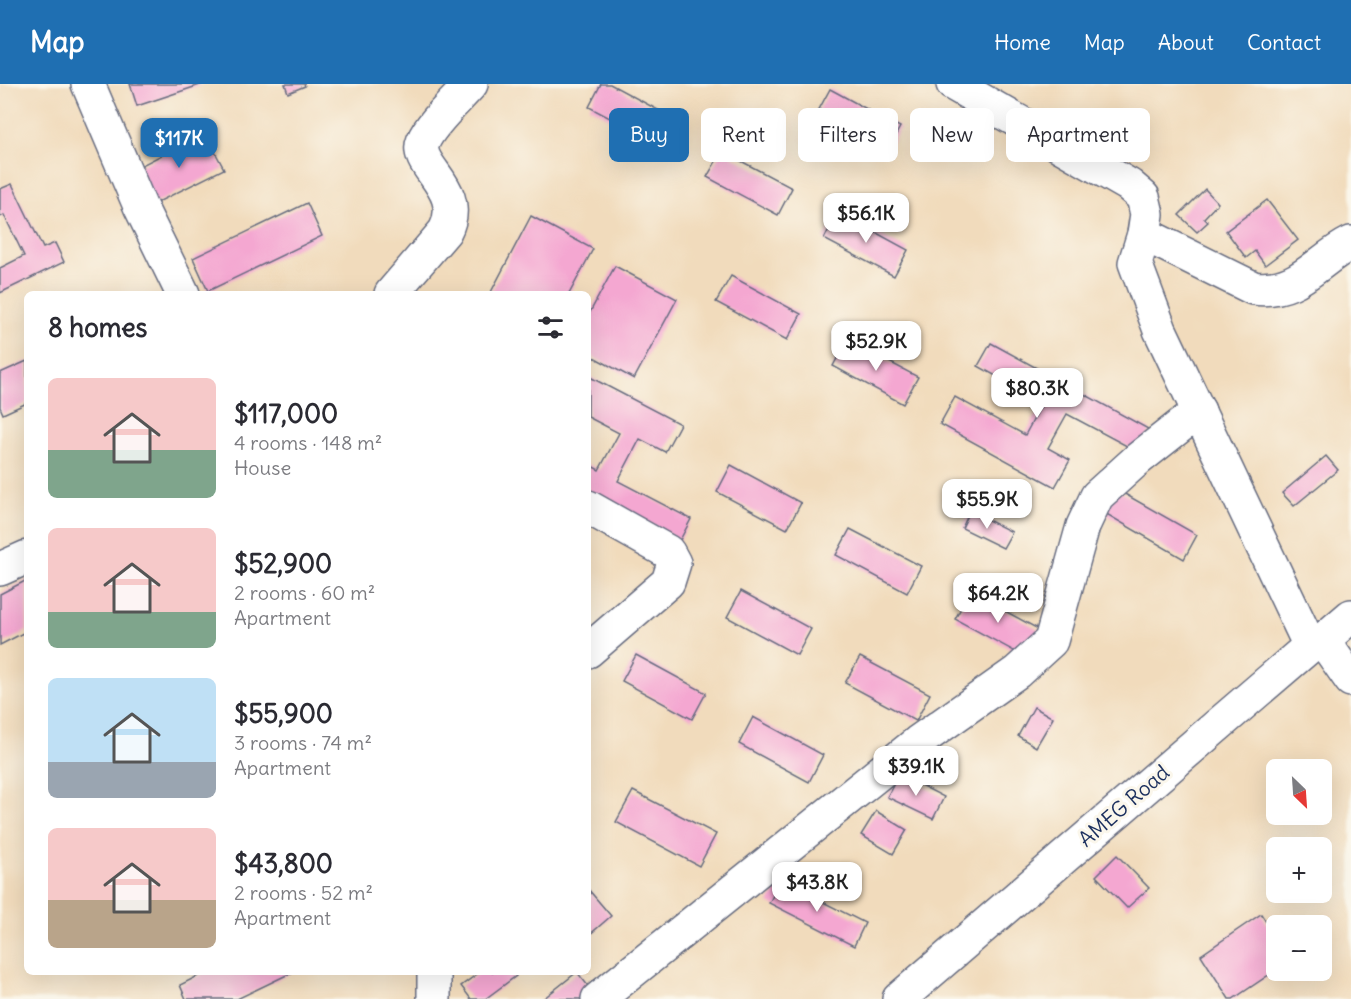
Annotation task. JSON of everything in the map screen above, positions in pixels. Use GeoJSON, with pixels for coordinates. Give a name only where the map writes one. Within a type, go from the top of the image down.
{"type":"FeatureCollection","features":[{"type":"Feature","properties":{"kind":"lane"},"geometry":{"type":"LineString","coordinates":[[88,84],[140,206],[182,291]]}},
{"type":"Feature","properties":{"kind":"lane"},"geometry":{"type":"LineString","coordinates":[[394,291],[445,231],[450,220],[448,192],[422,153],[423,143],[432,129],[471,84]]}},
{"type":"Feature","properties":{"kind":"lane"},"geometry":{"type":"LineString","coordinates":[[953,84],[1129,185],[1143,197],[1147,214],[1144,234],[1135,263],[1160,330],[1316,643],[1351,680]]}},
{"type":"Feature","properties":{"kind":"lane"},"geometry":{"type":"LineString","coordinates":[[1144,234],[1254,288],[1271,290],[1297,281],[1351,243]]}},
{"type":"Feature","properties":{"kind":"lane"},"geometry":{"type":"LineString","coordinates":[[598,999],[918,742],[1017,672],[1051,641],[1083,526],[1097,496],[1138,459],[1199,411]]}},
{"type":"Feature","properties":{"kind":"lane"},"geometry":{"type":"LineString","coordinates":[[591,509],[668,552],[674,563],[668,582],[591,648]]}},
{"type":"Feature","properties":{"kind":"lane"},"geometry":{"type":"LineString","coordinates":[[0,569],[24,558]]}},
{"type":"Feature","properties":{"kind":"lane","name":"AMEG Road"},"geometry":{"type":"LineString","coordinates":[[899,999],[1316,643],[1351,616]]}},
{"type":"Feature","properties":{"kind":"lane"},"geometry":{"type":"LineString","coordinates":[[434,975],[434,999]]}},
{"type":"Feature","properties":{"kind":"building"},"geometry":{"type":"Polygon","coordinates":[[[130,84],[203,84],[137,106],[130,84]]]}},
{"type":"Feature","properties":{"kind":"building"},"geometry":{"type":"Polygon","coordinates":[[[285,84],[304,84],[305,86],[288,93],[285,84]]]}},
{"type":"Feature","properties":{"kind":"building"},"geometry":{"type":"Polygon","coordinates":[[[601,84],[610,84],[654,108],[609,108],[609,118],[589,107],[601,84]]]}},
{"type":"Feature","properties":{"kind":"building"},"geometry":{"type":"Polygon","coordinates":[[[830,89],[865,108],[820,108],[830,89]]]}},
{"type":"Feature","properties":{"kind":"building"},"geometry":{"type":"Polygon","coordinates":[[[205,133],[224,169],[152,205],[134,169],[205,133]]]}},
{"type":"Feature","properties":{"kind":"building"},"geometry":{"type":"Polygon","coordinates":[[[716,162],[743,162],[792,188],[778,215],[707,177],[716,162]]]}},
{"type":"Feature","properties":{"kind":"building"},"geometry":{"type":"Polygon","coordinates":[[[12,184],[43,248],[55,243],[64,262],[0,293],[0,268],[24,256],[4,215],[0,217],[0,189],[12,184]]]}},
{"type":"Feature","properties":{"kind":"building"},"geometry":{"type":"Polygon","coordinates":[[[1205,189],[1218,203],[1204,218],[1208,222],[1197,232],[1179,215],[1205,189]]]}},
{"type":"Feature","properties":{"kind":"building"},"geometry":{"type":"Polygon","coordinates":[[[1267,200],[1298,240],[1265,265],[1255,251],[1246,258],[1226,231],[1267,200]]]}},
{"type":"Feature","properties":{"kind":"building"},"geometry":{"type":"Polygon","coordinates":[[[307,203],[322,236],[208,291],[193,258],[307,203]]]}},
{"type":"Feature","properties":{"kind":"building"},"geometry":{"type":"Polygon","coordinates":[[[838,212],[908,250],[894,276],[824,239],[838,212]]]}},
{"type":"Feature","properties":{"kind":"building"},"geometry":{"type":"Polygon","coordinates":[[[531,216],[593,249],[571,291],[492,291],[531,216]]]}},
{"type":"Feature","properties":{"kind":"building"},"geometry":{"type":"Polygon","coordinates":[[[615,266],[677,299],[634,379],[591,356],[591,310],[615,266]]]}},
{"type":"Feature","properties":{"kind":"building"},"geometry":{"type":"Polygon","coordinates":[[[731,276],[801,314],[787,340],[716,302],[731,276]]]}},
{"type":"Feature","properties":{"kind":"building"},"geometry":{"type":"Polygon","coordinates":[[[847,340],[918,377],[903,404],[833,366],[847,340]]]}},
{"type":"Feature","properties":{"kind":"building"},"geometry":{"type":"Polygon","coordinates":[[[991,343],[1150,430],[1138,452],[1067,414],[1048,448],[1070,460],[1055,487],[940,424],[955,397],[1025,435],[1043,402],[978,366],[991,343]]]}},
{"type":"Feature","properties":{"kind":"building"},"geometry":{"type":"Polygon","coordinates":[[[24,362],[24,404],[3,414],[0,407],[0,373],[24,362]]]}},
{"type":"Feature","properties":{"kind":"building"},"geometry":{"type":"Polygon","coordinates":[[[591,378],[680,424],[665,452],[640,439],[618,481],[691,519],[680,540],[591,494],[591,466],[599,470],[619,433],[591,419],[591,378]]]}},
{"type":"Feature","properties":{"kind":"building"},"geometry":{"type":"Polygon","coordinates":[[[1326,456],[1338,470],[1294,506],[1282,493],[1326,456]]]}},
{"type":"Feature","properties":{"kind":"building"},"geometry":{"type":"Polygon","coordinates":[[[731,465],[801,503],[787,529],[717,492],[731,465]]]}},
{"type":"Feature","properties":{"kind":"building"},"geometry":{"type":"Polygon","coordinates":[[[1116,489],[1197,535],[1184,559],[1103,512],[1116,489]]]}},
{"type":"Feature","properties":{"kind":"building"},"geometry":{"type":"Polygon","coordinates":[[[970,511],[1012,532],[1003,548],[962,528],[970,511]]]}},
{"type":"Feature","properties":{"kind":"building"},"geometry":{"type":"Polygon","coordinates":[[[850,529],[921,566],[907,593],[836,555],[850,529]]]}},
{"type":"Feature","properties":{"kind":"building"},"geometry":{"type":"Polygon","coordinates":[[[24,582],[24,633],[0,645],[0,594],[24,582]]]}},
{"type":"Feature","properties":{"kind":"building"},"geometry":{"type":"Polygon","coordinates":[[[741,591],[811,629],[797,655],[727,617],[741,591]]]}},
{"type":"Feature","properties":{"kind":"building"},"geometry":{"type":"Polygon","coordinates":[[[970,592],[1040,630],[1025,657],[955,619],[970,592]]]}},
{"type":"Feature","properties":{"kind":"building"},"geometry":{"type":"Polygon","coordinates":[[[636,655],[706,693],[692,719],[622,681],[636,655]]]}},
{"type":"Feature","properties":{"kind":"building"},"geometry":{"type":"Polygon","coordinates":[[[860,657],[930,694],[916,721],[845,683],[860,657]]]}},
{"type":"Feature","properties":{"kind":"building"},"geometry":{"type":"Polygon","coordinates":[[[1034,707],[1053,718],[1036,747],[1018,736],[1034,707]]]}},
{"type":"Feature","properties":{"kind":"building"},"geometry":{"type":"Polygon","coordinates":[[[753,717],[823,755],[809,782],[739,744],[753,717]]]}},
{"type":"Feature","properties":{"kind":"building"},"geometry":{"type":"Polygon","coordinates":[[[899,774],[944,797],[933,819],[887,797],[899,774]]]}},
{"type":"Feature","properties":{"kind":"building"},"geometry":{"type":"Polygon","coordinates":[[[633,791],[716,834],[699,866],[616,822],[633,791]]]}},
{"type":"Feature","properties":{"kind":"building"},"geometry":{"type":"Polygon","coordinates":[[[876,811],[907,830],[893,854],[861,835],[876,811]]]}},
{"type":"Feature","properties":{"kind":"building"},"geometry":{"type":"Polygon","coordinates":[[[1117,855],[1149,888],[1127,908],[1096,876],[1117,855]]]}},
{"type":"Feature","properties":{"kind":"building"},"geometry":{"type":"Polygon","coordinates":[[[781,881],[865,923],[854,946],[769,903],[781,881]]]}},
{"type":"Feature","properties":{"kind":"building"},"geometry":{"type":"Polygon","coordinates":[[[591,893],[611,916],[591,933],[591,893]]]}},
{"type":"Feature","properties":{"kind":"building"},"geometry":{"type":"Polygon","coordinates":[[[1261,914],[1266,922],[1266,977],[1233,999],[1229,999],[1201,955],[1261,914]]]}},
{"type":"Feature","properties":{"kind":"building"},"geometry":{"type":"Polygon","coordinates":[[[200,975],[287,975],[237,999],[186,999],[180,985],[200,975]]]}},
{"type":"Feature","properties":{"kind":"building"},"geometry":{"type":"Polygon","coordinates":[[[476,975],[516,976],[485,999],[471,999],[461,986],[476,975]]]}},
{"type":"Feature","properties":{"kind":"building"},"geometry":{"type":"Polygon","coordinates":[[[573,975],[579,975],[593,992],[584,999],[543,999],[573,975]]]}}]}
